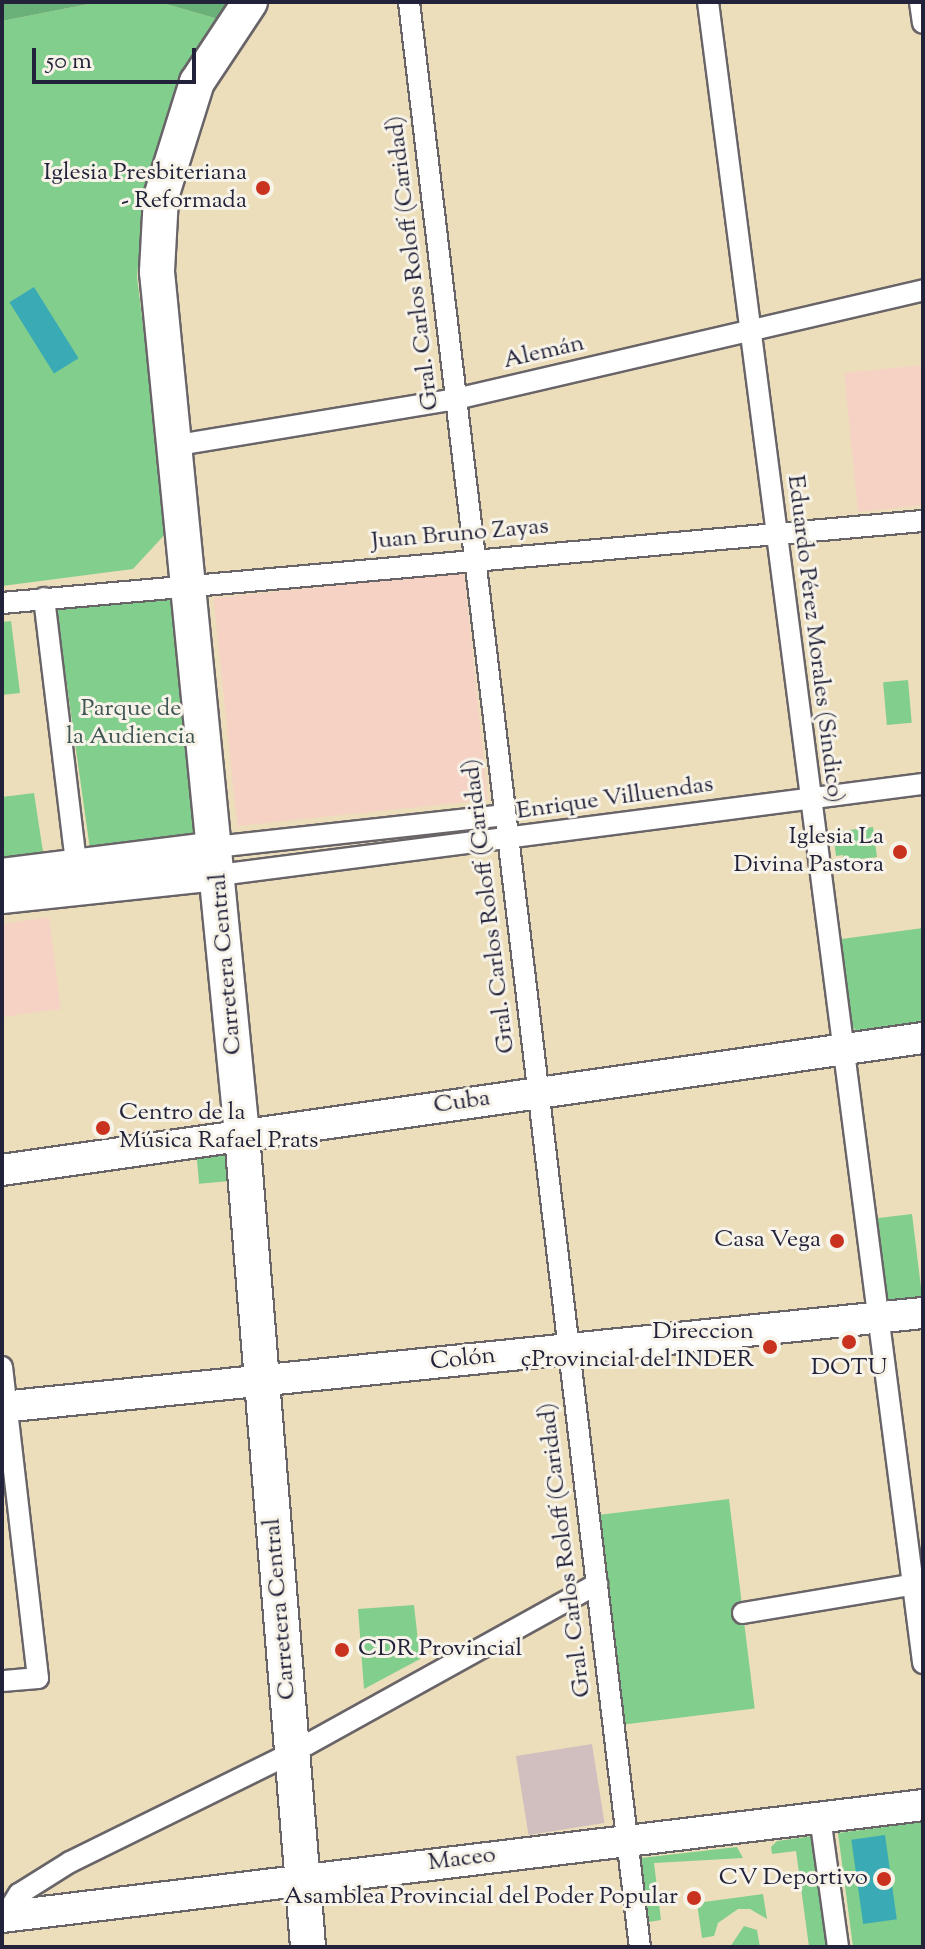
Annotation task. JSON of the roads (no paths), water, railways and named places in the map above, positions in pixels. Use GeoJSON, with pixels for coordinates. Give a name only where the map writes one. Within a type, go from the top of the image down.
{"type":"FeatureCollection","features":[{"type":"Feature","properties":{"kind":"main road","name":"Carretera Central"},"geometry":{"type":"LineString","coordinates":[[250,2],[197,82],[161,197],[157,272],[242,1135],[308,1947]]}},
{"type":"Feature","properties":{"kind":"main road"},"geometry":{"type":"LineString","coordinates":[[2,874],[76,864],[217,861]]}},
{"type":"Feature","properties":{"kind":"main road"},"geometry":{"type":"LineString","coordinates":[[2,898],[217,861]]}},
{"type":"Feature","properties":{"kind":"main road","name":"Cuba"},"geometry":{"type":"LineString","coordinates":[[2,1170],[923,1038]]}},
{"type":"Feature","properties":{"kind":"main road","name":"Colón"},"geometry":{"type":"LineString","coordinates":[[4,1407],[923,1313]]}},
{"type":"Feature","properties":{"kind":"main road","name":"Maceo"},"geometry":{"type":"LineString","coordinates":[[3,1918],[923,1805]]}},
{"type":"Feature","properties":{"kind":"street","name":"Gral. Carlos Roloff (Caridad)"},"geometry":{"type":"LineString","coordinates":[[409,2],[640,1947]]}},
{"type":"Feature","properties":{"kind":"street","name":"Eduardo Pérez Morales (Síndico)"},"geometry":{"type":"LineString","coordinates":[[708,2],[877,1317],[918,1584],[923,1663]]}},
{"type":"Feature","properties":{"kind":"street"},"geometry":{"type":"LineString","coordinates":[[920,2],[923,23]]}},
{"type":"Feature","properties":{"kind":"street","name":"Alemán"},"geometry":{"type":"LineString","coordinates":[[172,446],[456,399],[923,290]]}},
{"type":"Feature","properties":{"kind":"street","name":"Juan Bruno Zayas"},"geometry":{"type":"LineString","coordinates":[[2,603],[923,521]]}},
{"type":"Feature","properties":{"kind":"street"},"geometry":{"type":"LineString","coordinates":[[44,598],[76,864]]}},
{"type":"Feature","properties":{"kind":"street","name":"Enrique Villuendas"},"geometry":{"type":"LineString","coordinates":[[217,861],[508,840],[923,784]]}},
{"type":"Feature","properties":{"kind":"street","name":"Enrique Villuendas"},"geometry":{"type":"LineString","coordinates":[[217,861],[505,815]]}},
{"type":"Feature","properties":{"kind":"street"},"geometry":{"type":"LineString","coordinates":[[2,1367],[4,1407],[38,1678],[2,1681]]}},
{"type":"Feature","properties":{"kind":"street"},"geometry":{"type":"LineString","coordinates":[[3,1918],[19,1894],[70,1862],[292,1753],[597,1584]]}},
{"type":"Feature","properties":{"kind":"street"},"geometry":{"type":"LineString","coordinates":[[743,1613],[918,1584]]}},
{"type":"Feature","properties":{"kind":"street"},"geometry":{"type":"LineString","coordinates":[[820,1817],[838,1947]]}},
{"type":"Feature","properties":{"kind":"water"},"geometry":{"type":"Polygon","coordinates":[[[34,287],[79,358],[54,374],[9,302],[34,287]]]}},
{"type":"Feature","properties":{"kind":"water"},"geometry":{"type":"Polygon","coordinates":[[[885,1835],[897,1919],[863,1924],[851,1840],[885,1835]]]}},
{"type":"Feature","properties":{"kind":"place","name":"Iglesia Presbiteriana - Reformada"},"geometry":{"type":"Point","coordinates":[263,188]}},
{"type":"Feature","properties":{"kind":"place","name":"Iglesia La Divina Pastora"},"geometry":{"type":"Point","coordinates":[900,852]}},
{"type":"Feature","properties":{"kind":"place","name":"Centro de la Música Rafael Prats"},"geometry":{"type":"Point","coordinates":[103,1128]}},
{"type":"Feature","properties":{"kind":"place","name":"Casa Vega"},"geometry":{"type":"Point","coordinates":[837,1241]}},
{"type":"Feature","properties":{"kind":"place","name":"DOTU"},"geometry":{"type":"Point","coordinates":[849,1342]}},
{"type":"Feature","properties":{"kind":"place","name":"Direccion çProvincial del INDER"},"geometry":{"type":"Point","coordinates":[770,1347]}},
{"type":"Feature","properties":{"kind":"place","name":"CDR Provincial"},"geometry":{"type":"Point","coordinates":[342,1650]}},
{"type":"Feature","properties":{"kind":"place","name":"CV Deportivo"},"geometry":{"type":"Point","coordinates":[884,1879]}},
{"type":"Feature","properties":{"kind":"place","name":"Asamblea Provincial del Poder Popular"},"geometry":{"type":"Point","coordinates":[694,1898]}},
{"type":"Feature","properties":{"kind":"park label","name":"Parque de la Audiencia"},"geometry":{"type":"Point","coordinates":[131,724]}}]}
